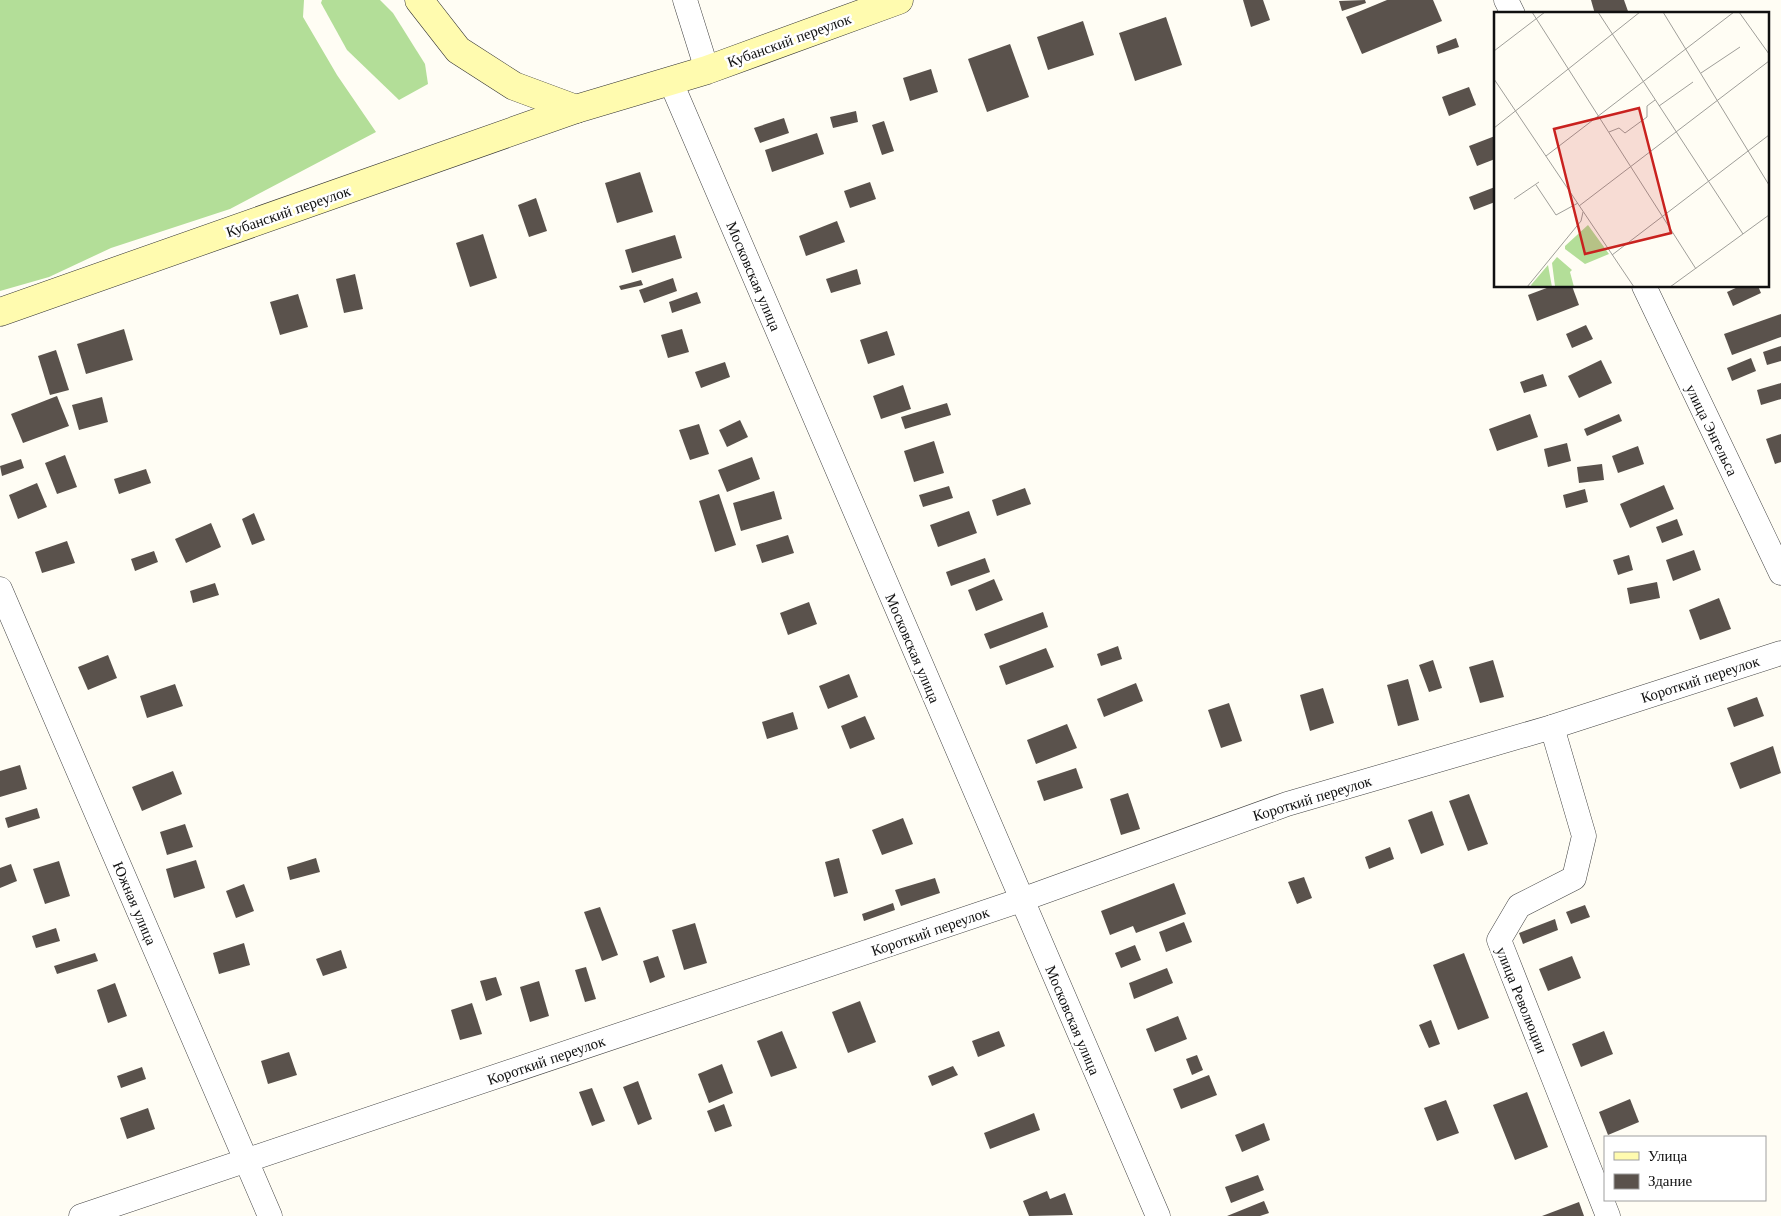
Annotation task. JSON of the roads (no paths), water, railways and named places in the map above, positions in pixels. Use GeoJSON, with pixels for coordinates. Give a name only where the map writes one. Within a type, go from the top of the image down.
{"type":"FeatureCollection","features":[{"type":"Feature","properties":{"kind":"street"},"geometry":{"type":"LineString","coordinates":[[419,0],[458,50],[514,86],[576,108]]}},
{"type":"Feature","properties":{"kind":"street","name":"Кубанский переулок"},"geometry":{"type":"LineString","coordinates":[[685,0],[707,70]]}},
{"type":"Feature","properties":{"kind":"street","name":"Кубанский переулок"},"geometry":{"type":"LineString","coordinates":[[0,312],[576,108],[707,70],[899,0]]}},
{"type":"Feature","properties":{"kind":"street"},"geometry":{"type":"LineString","coordinates":[[1506,0],[1512,12]]}},
{"type":"Feature","properties":{"kind":"street","name":"Московская улица"},"geometry":{"type":"LineString","coordinates":[[670,80],[1158,1216]]}},
{"type":"Feature","properties":{"kind":"street","name":"улица Энгельса"},"geometry":{"type":"LineString","coordinates":[[1645,288],[1781,573]]}},
{"type":"Feature","properties":{"kind":"street","name":"Южная улица"},"geometry":{"type":"LineString","coordinates":[[0,589],[270,1216]]}},
{"type":"Feature","properties":{"kind":"street","name":"Короткий переулок"},"geometry":{"type":"LineString","coordinates":[[81,1216],[1021,900],[1287,804],[1552,727],[1781,653]]}},
{"type":"Feature","properties":{"kind":"street","name":"улица Революции"},"geometry":{"type":"LineString","coordinates":[[1552,727],[1584,836],[1574,878],[1519,906],[1499,940],[1608,1216]]}}]}
